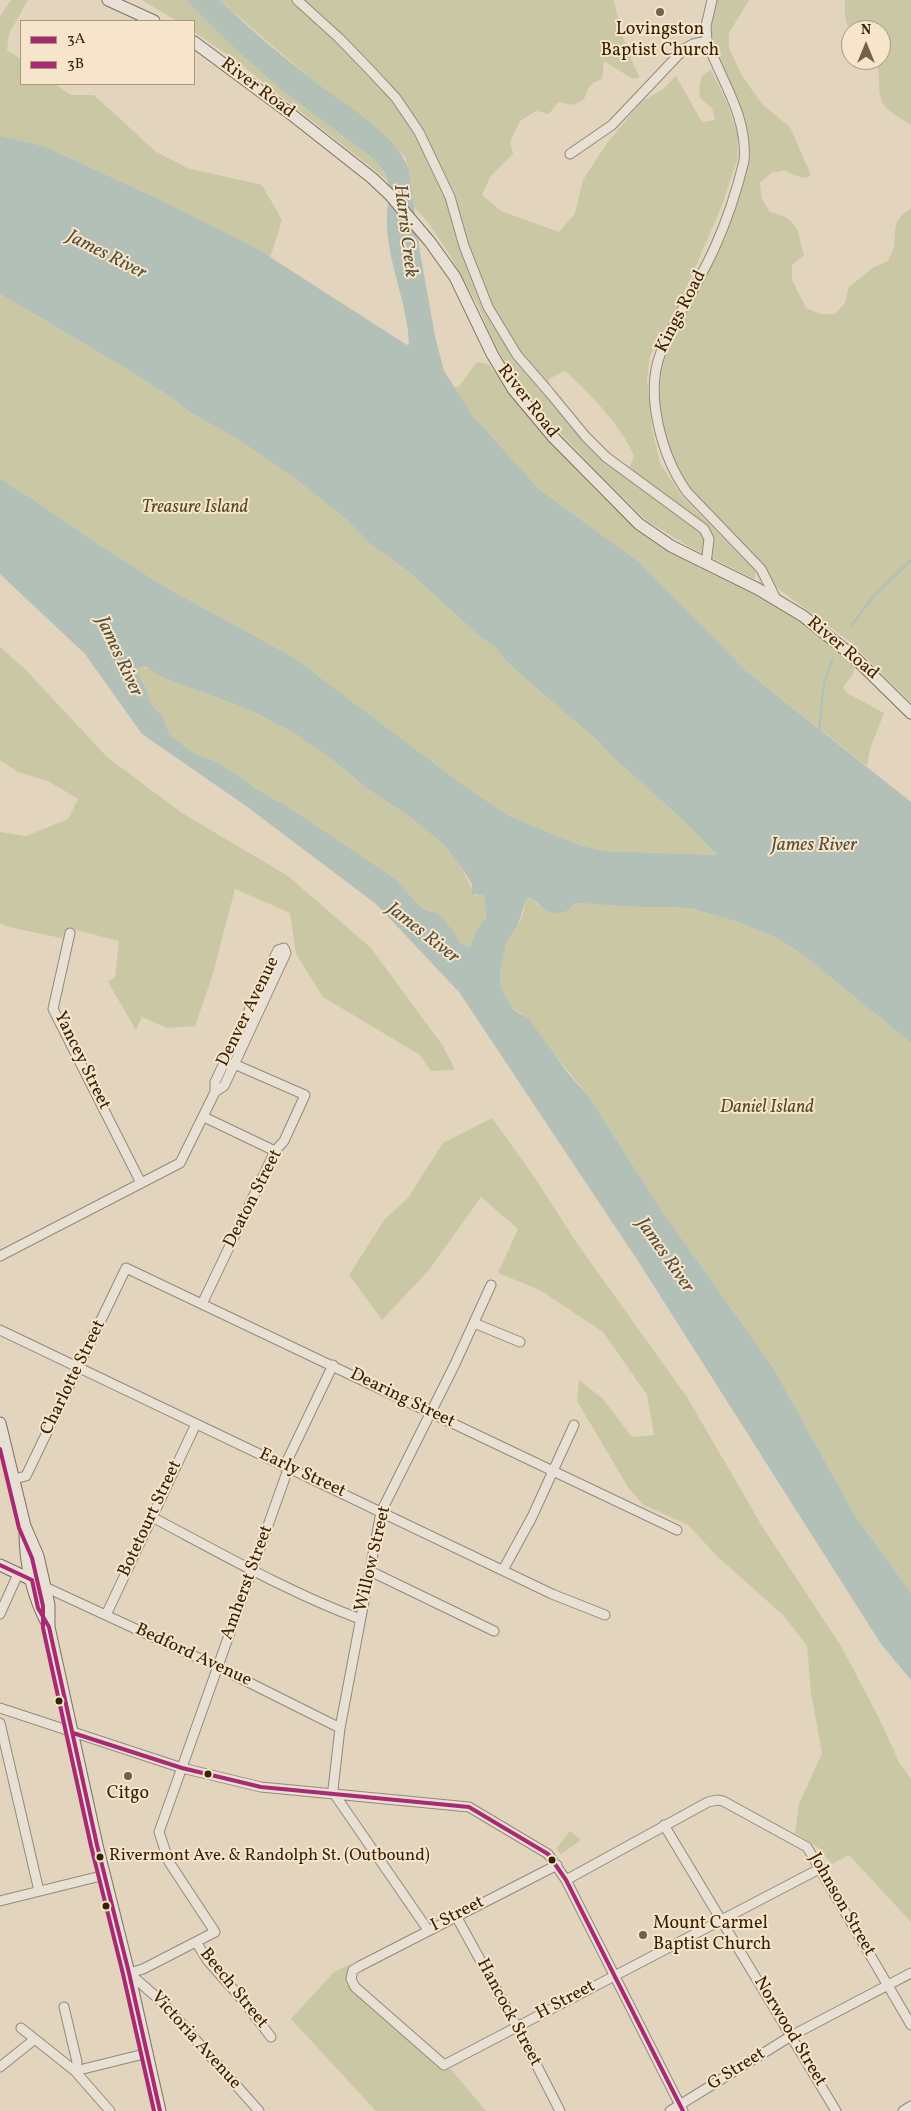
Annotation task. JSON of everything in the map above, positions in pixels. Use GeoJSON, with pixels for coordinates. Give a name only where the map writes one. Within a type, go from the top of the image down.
{"type":"FeatureCollection","features":[{"type":"Feature","properties":{"kind":"street"},"geometry":{"type":"LineString","coordinates":[[108,0],[152,20]]}},
{"type":"Feature","properties":{"kind":"street"},"geometry":{"type":"LineString","coordinates":[[297,0],[339,38],[396,98],[419,132],[450,197],[469,262],[488,307],[517,355],[586,437],[606,457],[704,529],[709,539],[706,564]]}},
{"type":"Feature","properties":{"kind":"street","name":"Kings Road"},"geometry":{"type":"LineString","coordinates":[[712,0],[706,26],[706,41],[742,125],[745,146],[744,161],[715,247],[661,353],[655,377],[658,419],[666,454],[678,480],[687,492],[760,568],[776,599]]}},
{"type":"Feature","properties":{"kind":"street"},"geometry":{"type":"LineString","coordinates":[[570,154],[612,125],[684,49],[693,44],[706,41]]}},
{"type":"Feature","properties":{"kind":"street","name":"River Road"},"geometry":{"type":"LineString","coordinates":[[195,43],[287,111],[383,188],[430,242],[455,277],[501,371],[535,417],[639,524],[671,546],[776,599],[803,616],[834,640],[911,713]]}},
{"type":"Feature","properties":{"kind":"street","name":"Yancey Street"},"geometry":{"type":"LineString","coordinates":[[70,933],[53,1009],[141,1183]]}},
{"type":"Feature","properties":{"kind":"street","name":"Denver Avenue"},"geometry":{"type":"LineString","coordinates":[[0,1256],[180,1163],[204,1117],[215,1092],[215,1082],[278,950],[284,948],[286,953],[224,1086],[215,1092]]}},
{"type":"Feature","properties":{"kind":"street","name":"Deaton Street"},"geometry":{"type":"LineString","coordinates":[[202,1304],[275,1151],[284,1141],[304,1095],[234,1064]]}},
{"type":"Feature","properties":{"kind":"street"},"geometry":{"type":"LineString","coordinates":[[204,1117],[275,1151]]}},
{"type":"Feature","properties":{"kind":"street","name":"Dearing Street"},"geometry":{"type":"LineString","coordinates":[[126,1268],[677,1530]]}},
{"type":"Feature","properties":{"kind":"street","name":"Charlotte Street"},"geometry":{"type":"LineString","coordinates":[[14,1479],[26,1476],[126,1268]]}},
{"type":"Feature","properties":{"kind":"street","name":"Willow Street"},"geometry":{"type":"LineString","coordinates":[[335,1795],[333,1789],[340,1728],[381,1512],[491,1285]]}},
{"type":"Feature","properties":{"kind":"street"},"geometry":{"type":"LineString","coordinates":[[474,1323],[520,1342]]}},
{"type":"Feature","properties":{"kind":"street","name":"Early Street"},"geometry":{"type":"LineString","coordinates":[[0,1330],[552,1594],[606,1616]]}},
{"type":"Feature","properties":{"kind":"street","name":"Amherst Street"},"geometry":{"type":"LineString","coordinates":[[196,1942],[215,1932],[169,1862],[159,1832],[287,1472],[286,1461],[333,1366]]}},
{"type":"Feature","properties":{"kind":"street"},"geometry":{"type":"LineString","coordinates":[[0,1423],[4,1453],[14,1479],[25,1531],[25,1552],[38,1608],[49,1627]]}},
{"type":"Feature","properties":{"kind":"street","name":"Botetourt Street"},"geometry":{"type":"LineString","coordinates":[[106,1615],[196,1424]]}},
{"type":"Feature","properties":{"kind":"street"},"geometry":{"type":"LineString","coordinates":[[503,1570],[532,1517],[574,1426]]}},
{"type":"Feature","properties":{"kind":"street"},"geometry":{"type":"LineString","coordinates":[[152,1517],[252,1571],[360,1619]]}},
{"type":"Feature","properties":{"kind":"street"},"geometry":{"type":"LineString","coordinates":[[25,1531],[38,1556],[46,1587],[49,1605],[49,1627],[160,2111]]}},
{"type":"Feature","properties":{"kind":"street"},"geometry":{"type":"LineString","coordinates":[[0,1565],[32,1580]]}},
{"type":"Feature","properties":{"kind":"street"},"geometry":{"type":"LineString","coordinates":[[370,1571],[494,1631]]}},
{"type":"Feature","properties":{"kind":"street"},"geometry":{"type":"LineString","coordinates":[[0,1614],[18,1574]]}},
{"type":"Feature","properties":{"kind":"street","name":"Bedford Avenue"},"geometry":{"type":"LineString","coordinates":[[46,1587],[218,1667],[340,1728]]}},
{"type":"Feature","properties":{"kind":"street"},"geometry":{"type":"LineString","coordinates":[[0,1708],[182,1768],[261,1787],[469,1806],[537,1846],[548,1854],[557,1865],[682,2108]]}},
{"type":"Feature","properties":{"kind":"street"},"geometry":{"type":"LineString","coordinates":[[0,1723],[39,1891]]}},
{"type":"Feature","properties":{"kind":"street"},"geometry":{"type":"LineString","coordinates":[[335,1795],[428,1930]]}},
{"type":"Feature","properties":{"kind":"street","name":"Johnson Street"},"geometry":{"type":"LineString","coordinates":[[664,1826],[708,1802],[717,1800],[807,1847],[911,2025]]}},
{"type":"Feature","properties":{"kind":"street"},"geometry":{"type":"LineString","coordinates":[[566,1880],[664,1826]]}},
{"type":"Feature","properties":{"kind":"street","name":"Norwood Street"},"geometry":{"type":"LineString","coordinates":[[664,1826],[836,2111]]}},
{"type":"Feature","properties":{"kind":"street","name":"I Street"},"geometry":{"type":"LineString","coordinates":[[444,2066],[355,1987],[351,1979],[353,1970],[557,1865]]}},
{"type":"Feature","properties":{"kind":"street","name":"H Street"},"geometry":{"type":"LineString","coordinates":[[444,2066],[821,1868]]}},
{"type":"Feature","properties":{"kind":"street"},"geometry":{"type":"LineString","coordinates":[[0,1901],[105,1875]]}},
{"type":"Feature","properties":{"kind":"street","name":"Hancock Street"},"geometry":{"type":"LineString","coordinates":[[456,1916],[517,2027],[560,2111]]}},
{"type":"Feature","properties":{"kind":"street"},"geometry":{"type":"LineString","coordinates":[[129,1973],[143,1970],[196,1942]]}},
{"type":"Feature","properties":{"kind":"street","name":"Beech Street"},"geometry":{"type":"LineString","coordinates":[[196,1942],[208,1961],[240,1996],[271,2037]]}},
{"type":"Feature","properties":{"kind":"street","name":"Victoria Avenue"},"geometry":{"type":"LineString","coordinates":[[129,1973],[162,2002],[259,2111]]}},
{"type":"Feature","properties":{"kind":"street","name":"G Street"},"geometry":{"type":"LineString","coordinates":[[670,2111],[682,2108],[792,2036],[911,1973]]}},
{"type":"Feature","properties":{"kind":"street"},"geometry":{"type":"LineString","coordinates":[[64,2007],[78,2062],[74,2071]]}},
{"type":"Feature","properties":{"kind":"street"},"geometry":{"type":"LineString","coordinates":[[21,2028],[74,2071],[110,2111]]}},
{"type":"Feature","properties":{"kind":"street"},"geometry":{"type":"LineString","coordinates":[[0,2067],[35,2039]]}},
{"type":"Feature","properties":{"kind":"street"},"geometry":{"type":"LineString","coordinates":[[74,2071],[148,2053]]}},
{"type":"Feature","properties":{"kind":"street"},"geometry":{"type":"LineString","coordinates":[[904,2111],[911,2106]]}},
{"type":"Feature","properties":{"kind":"green space"},"geometry":{"type":"Polygon","coordinates":[[[11,0],[28,0],[9,34],[7,50],[20,58],[20,85],[56,85],[71,95],[94,95],[155,151],[187,168],[262,185],[282,220],[270,258],[165,202],[44,146],[0,136],[0,16],[11,0]]]}},
{"type":"Feature","properties":{"kind":"green space"},"geometry":{"type":"Polygon","coordinates":[[[142,0],[186,0],[230,44],[279,88],[375,160],[388,181],[234,59],[195,33],[195,20],[175,20],[142,0]]]}},
{"type":"Feature","properties":{"kind":"green space"},"geometry":{"type":"Polygon","coordinates":[[[219,0],[614,0],[624,40],[640,77],[633,79],[604,61],[602,79],[593,83],[584,99],[574,105],[558,102],[549,114],[536,111],[520,121],[510,142],[513,154],[490,177],[482,195],[501,211],[559,232],[575,213],[583,180],[607,143],[642,101],[662,90],[676,76],[702,122],[715,120],[712,108],[700,98],[702,78],[711,70],[726,101],[738,134],[737,161],[721,208],[685,291],[650,356],[647,379],[652,428],[660,463],[681,495],[756,572],[754,579],[688,546],[647,521],[552,424],[516,380],[494,343],[478,306],[450,255],[427,221],[414,207],[409,169],[405,157],[372,125],[309,77],[219,0]],[[565,371],[549,379],[550,387],[592,440],[629,470],[634,456],[629,445],[604,410],[565,371]]]}},
{"type":"Feature","properties":{"kind":"green space"},"geometry":{"type":"Polygon","coordinates":[[[716,0],[749,0],[729,33],[729,48],[742,76],[762,104],[790,127],[811,175],[806,178],[793,175],[786,170],[771,173],[760,183],[762,199],[770,212],[787,218],[798,232],[804,255],[792,265],[792,280],[806,308],[820,314],[835,314],[845,303],[849,287],[874,267],[888,261],[894,246],[896,224],[900,217],[911,208],[911,703],[849,641],[776,587],[763,566],[690,490],[674,465],[664,435],[659,399],[661,365],[748,162],[746,130],[742,114],[731,84],[710,40],[710,27],[716,0]]]}},
{"type":"Feature","properties":{"kind":"green space"},"geometry":{"type":"Polygon","coordinates":[[[845,0],[911,0],[911,125],[886,107],[881,99],[879,90],[878,70],[891,70],[891,20],[846,20],[845,0]]]}},
{"type":"Feature","properties":{"kind":"green space","name":"Treasure Island"},"geometry":{"type":"Polygon","coordinates":[[[0,294],[122,366],[174,399],[190,412],[239,440],[293,477],[346,519],[369,543],[409,572],[476,633],[497,649],[503,658],[598,741],[614,758],[684,821],[717,855],[603,851],[580,845],[509,816],[459,782],[293,657],[167,588],[0,478],[0,294]]]}},
{"type":"Feature","properties":{"kind":"green space"},"geometry":{"type":"Polygon","coordinates":[[[477,362],[488,364],[555,448],[634,526],[796,618],[831,643],[855,666],[853,674],[843,687],[847,693],[884,713],[870,749],[867,766],[745,670],[639,562],[540,490],[474,417],[455,388],[460,385],[477,362]]]}},
{"type":"Feature","properties":{"kind":"green space"},"geometry":{"type":"Polygon","coordinates":[[[0,647],[25,669],[107,757],[182,813],[288,876],[371,948],[443,1046],[455,1070],[431,1071],[420,1055],[323,997],[296,954],[290,913],[235,889],[212,977],[195,1026],[167,1028],[142,1017],[136,1030],[108,982],[115,977],[119,941],[76,930],[70,931],[61,938],[9,927],[0,923],[0,832],[26,836],[68,819],[78,799],[48,781],[18,772],[0,760],[0,647]]]}},
{"type":"Feature","properties":{"kind":"green space"},"geometry":{"type":"Polygon","coordinates":[[[139,667],[152,669],[164,678],[250,710],[299,736],[330,758],[369,790],[410,817],[443,844],[460,865],[476,896],[484,895],[486,918],[476,930],[470,947],[459,944],[454,932],[446,922],[430,910],[422,908],[394,878],[287,806],[254,788],[244,779],[211,759],[200,756],[188,749],[169,734],[163,717],[151,704],[146,688],[137,672],[139,667]]]}},
{"type":"Feature","properties":{"kind":"green space","name":"Daniel Island"},"geometry":{"type":"Polygon","coordinates":[[[531,898],[539,906],[572,906],[577,903],[636,907],[677,907],[693,909],[732,920],[777,938],[802,954],[911,1043],[911,1593],[854,1514],[774,1369],[662,1211],[589,1097],[521,1013],[513,1008],[507,1000],[503,992],[500,973],[503,954],[507,942],[521,919],[526,899],[531,898]]]}},
{"type":"Feature","properties":{"kind":"green space"},"geometry":{"type":"Polygon","coordinates":[[[492,1118],[535,1178],[578,1245],[687,1397],[762,1526],[841,1646],[880,1720],[899,1762],[911,1779],[911,1922],[849,1855],[832,1864],[816,1846],[795,1833],[799,1804],[822,1753],[811,1693],[807,1646],[784,1616],[718,1557],[688,1525],[642,1504],[628,1487],[577,1401],[579,1380],[603,1399],[632,1437],[654,1435],[647,1395],[603,1332],[540,1290],[498,1273],[518,1229],[481,1197],[429,1270],[382,1320],[349,1275],[385,1219],[408,1198],[443,1143],[492,1118]]]}},
{"type":"Feature","properties":{"kind":"green space"},"geometry":{"type":"Polygon","coordinates":[[[570,1831],[581,1840],[561,1854],[556,1849],[570,1831]]]}},
{"type":"Feature","properties":{"kind":"green space"},"geometry":{"type":"Polygon","coordinates":[[[349,1965],[346,1984],[440,2069],[449,2067],[486,2111],[376,2111],[291,2019],[334,1972],[349,1965]]]}},
{"type":"Feature","properties":{"kind":"water","name":"James River"},"geometry":{"type":"Polygon","coordinates":[[[186,0],[219,0],[286,59],[365,118],[402,155],[409,169],[420,252],[435,336],[444,371],[474,417],[540,490],[639,562],[745,670],[911,802],[911,1043],[802,954],[777,938],[732,920],[693,909],[577,903],[569,910],[557,913],[548,911],[531,898],[526,899],[518,925],[506,944],[500,973],[504,995],[514,1010],[529,1019],[567,1072],[589,1097],[662,1211],[774,1369],[854,1514],[911,1593],[911,1680],[881,1644],[638,1261],[459,992],[376,904],[246,806],[142,734],[85,654],[0,574],[0,478],[167,588],[293,657],[459,782],[509,816],[580,845],[603,851],[717,855],[684,821],[614,758],[598,741],[503,658],[497,649],[476,633],[409,572],[369,543],[346,519],[293,477],[239,440],[190,412],[174,399],[122,366],[0,294],[0,136],[44,146],[165,202],[259,250],[407,345],[409,344],[405,314],[388,240],[387,215],[389,191],[386,176],[382,169],[375,160],[279,88],[230,44],[186,0]],[[146,667],[138,668],[137,672],[146,688],[151,704],[163,717],[169,734],[188,749],[200,756],[211,759],[244,779],[254,788],[287,806],[394,878],[422,908],[436,913],[446,922],[460,944],[470,947],[476,930],[486,918],[484,895],[472,894],[472,884],[443,844],[410,817],[369,790],[330,758],[299,736],[250,710],[164,678],[146,667]]]}},
{"type":"Feature","properties":{"kind":"waterway"},"geometry":{"type":"LineString","coordinates":[[851,626],[872,598],[911,560]]}},
{"type":"Feature","properties":{"kind":"waterway"},"geometry":{"type":"LineString","coordinates":[[819,730],[824,683],[832,661]]}},
{"type":"Feature","properties":{"kind":"transit line","name":"3B"},"geometry":{"type":"LineString","coordinates":[[0,1449],[19,1528],[32,1558],[43,1606],[43,1628],[91,1846],[123,1974],[154,2111]]}},
{"type":"Feature","properties":{"kind":"transit line","name":"3A"},"geometry":{"type":"LineString","coordinates":[[0,1565],[32,1580],[38,1608],[49,1627],[97,1845],[129,1973],[160,2111]]}},
{"type":"Feature","properties":{"kind":"transit line","name":"3A"},"geometry":{"type":"LineString","coordinates":[[73,1733],[182,1768],[261,1787],[469,1807],[548,1854],[566,1880],[683,2111]]}},
{"type":"Feature","properties":{"kind":"place","name":"Lovingston Baptist Church"},"geometry":{"type":"Point","coordinates":[660,12]}},
{"type":"Feature","properties":{"kind":"place","name":"Citgo"},"geometry":{"type":"Point","coordinates":[128,1776]}},
{"type":"Feature","properties":{"kind":"place","name":"Rivermont Ave. & Randolph St. (Outbound)"},"geometry":{"type":"Point","coordinates":[100,1857]}},
{"type":"Feature","properties":{"kind":"place","name":"Mount Carmel Baptist Church"},"geometry":{"type":"Point","coordinates":[643,1935]}},
{"type":"Feature","properties":{"kind":"water label","name":"Harris Creek"},"geometry":{"type":"Point","coordinates":[404,231]}}]}
